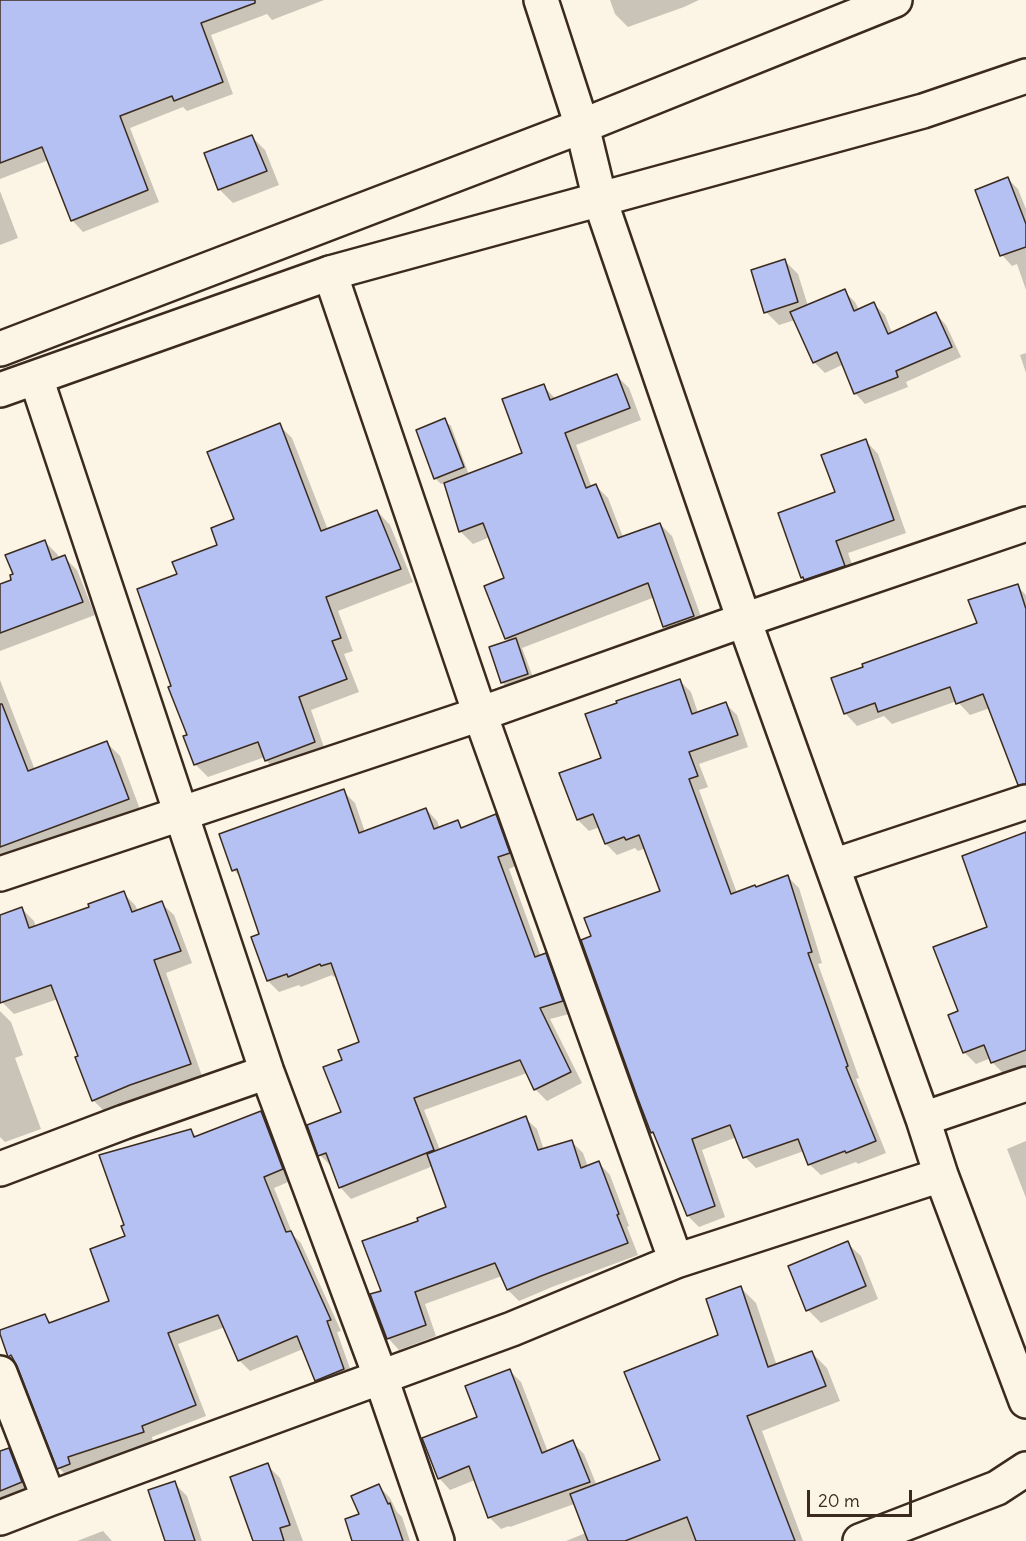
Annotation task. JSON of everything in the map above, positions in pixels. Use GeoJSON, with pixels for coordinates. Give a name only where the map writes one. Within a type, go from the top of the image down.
{"type":"FeatureCollection","features":[{"type":"Feature","properties":{"kind":"street"},"geometry":{"type":"LineString","coordinates":[[542,0],[582,126],[600,200],[744,620],[941,1175],[1026,1401]]}},
{"type":"Feature","properties":{"kind":"street"},"geometry":{"type":"LineString","coordinates":[[0,349],[582,126],[895,0]]}},
{"type":"Feature","properties":{"kind":"street"},"geometry":{"type":"LineString","coordinates":[[0,390],[330,273],[923,111],[1026,76]]}},
{"type":"Feature","properties":{"kind":"street"},"geometry":{"type":"LineString","coordinates":[[330,273],[480,714],[676,1261]]}},
{"type":"Feature","properties":{"kind":"street"},"geometry":{"type":"LineString","coordinates":[[36,378],[267,1072],[381,1378],[437,1541]]}},
{"type":"Feature","properties":{"kind":"street"},"geometry":{"type":"LineString","coordinates":[[0,874],[480,714],[744,620],[1026,524]]}},
{"type":"Feature","properties":{"kind":"street"},"geometry":{"type":"LineString","coordinates":[[833,866],[1026,802]]}},
{"type":"Feature","properties":{"kind":"street"},"geometry":{"type":"LineString","coordinates":[[0,1169],[124,1122],[267,1072]]}},
{"type":"Feature","properties":{"kind":"street"},"geometry":{"type":"LineString","coordinates":[[923,1119],[1026,1084]]}},
{"type":"Feature","properties":{"kind":"street"},"geometry":{"type":"LineString","coordinates":[[0,1518],[512,1329],[676,1261],[941,1175]]}},
{"type":"Feature","properties":{"kind":"street"},"geometry":{"type":"LineString","coordinates":[[0,1373],[49,1498]]}},
{"type":"Feature","properties":{"kind":"street"},"geometry":{"type":"LineString","coordinates":[[860,1541],[997,1488],[1026,1469]]}},
{"type":"Feature","properties":{"kind":"building"},"geometry":{"type":"Polygon","coordinates":[[[0,0],[255,0],[255,3],[201,23],[223,82],[174,101],[172,96],[120,116],[148,190],[71,221],[42,147],[0,163],[0,0]]]}},
{"type":"Feature","properties":{"kind":"building"},"geometry":{"type":"Polygon","coordinates":[[[252,135],[267,171],[218,190],[204,153],[252,135]]]}},
{"type":"Feature","properties":{"kind":"building"},"geometry":{"type":"Polygon","coordinates":[[[1008,177],[1026,224],[1026,247],[1000,256],[975,190],[1008,177]]]}},
{"type":"Feature","properties":{"kind":"building"},"geometry":{"type":"Polygon","coordinates":[[[785,259],[798,302],[764,313],[751,270],[785,259]]]}},
{"type":"Feature","properties":{"kind":"building"},"geometry":{"type":"Polygon","coordinates":[[[845,289],[854,311],[874,302],[888,334],[936,312],[952,347],[896,371],[898,377],[854,394],[837,352],[813,363],[790,312],[845,289]]]}},
{"type":"Feature","properties":{"kind":"building"},"geometry":{"type":"Polygon","coordinates":[[[617,374],[630,408],[565,433],[586,488],[596,484],[618,538],[660,523],[694,616],[663,627],[648,583],[505,639],[484,586],[504,578],[483,523],[459,532],[444,483],[522,453],[502,399],[544,384],[550,400],[617,374]]]}},
{"type":"Feature","properties":{"kind":"building"},"geometry":{"type":"Polygon","coordinates":[[[445,418],[464,467],[434,479],[416,430],[445,418]]]}},
{"type":"Feature","properties":{"kind":"building"},"geometry":{"type":"Polygon","coordinates":[[[280,423],[321,531],[377,510],[401,569],[326,597],[341,638],[332,641],[347,679],[299,697],[315,742],[265,761],[258,742],[194,765],[183,736],[187,735],[168,687],[171,686],[137,589],[177,574],[172,562],[217,545],[211,528],[234,519],[207,452],[280,423]]]}},
{"type":"Feature","properties":{"kind":"building"},"geometry":{"type":"Polygon","coordinates":[[[866,439],[894,520],[836,541],[845,566],[804,580],[803,577],[801,578],[778,513],[835,492],[821,455],[866,439]]]}},
{"type":"Feature","properties":{"kind":"building"},"geometry":{"type":"Polygon","coordinates":[[[45,540],[52,560],[65,555],[83,602],[0,633],[0,584],[11,580],[10,575],[13,574],[5,555],[45,540]]]}},
{"type":"Feature","properties":{"kind":"building"},"geometry":{"type":"Polygon","coordinates":[[[1018,584],[1026,609],[1026,784],[1018,785],[983,694],[956,704],[950,687],[878,712],[875,703],[844,714],[831,678],[863,667],[862,664],[977,623],[968,600],[1018,584]]]}},
{"type":"Feature","properties":{"kind":"building"},"geometry":{"type":"Polygon","coordinates":[[[516,638],[528,674],[501,683],[489,647],[516,638]]]}},
{"type":"Feature","properties":{"kind":"building"},"geometry":{"type":"Polygon","coordinates":[[[680,679],[692,714],[726,702],[738,735],[689,752],[698,776],[689,779],[731,894],[788,875],[812,952],[808,953],[848,1066],[846,1067],[876,1141],[808,1165],[798,1139],[743,1158],[730,1125],[692,1139],[715,1206],[687,1216],[653,1132],[651,1133],[581,940],[591,936],[584,918],[660,891],[639,835],[626,840],[624,837],[605,844],[593,814],[577,820],[559,773],[601,758],[585,714],[680,679]]]}},
{"type":"Feature","properties":{"kind":"building"},"geometry":{"type":"Polygon","coordinates":[[[0,704],[2,704],[28,771],[107,741],[129,799],[0,847],[0,704]]]}},
{"type":"Feature","properties":{"kind":"building"},"geometry":{"type":"Polygon","coordinates":[[[344,789],[359,833],[426,808],[434,829],[458,820],[461,828],[496,814],[510,853],[498,857],[535,957],[546,953],[563,1001],[540,1008],[571,1072],[534,1090],[520,1060],[414,1098],[434,1150],[339,1188],[326,1153],[318,1156],[307,1125],[341,1112],[323,1067],[342,1060],[338,1050],[359,1042],[331,963],[321,966],[320,964],[288,977],[287,974],[267,981],[251,937],[259,934],[237,869],[232,871],[219,834],[344,789]]]}},
{"type":"Feature","properties":{"kind":"building"},"geometry":{"type":"Polygon","coordinates":[[[1026,832],[1026,1050],[991,1063],[984,1045],[963,1053],[948,1015],[958,1011],[933,947],[987,927],[962,856],[1026,832]]]}},
{"type":"Feature","properties":{"kind":"building"},"geometry":{"type":"Polygon","coordinates":[[[124,891],[132,912],[162,901],[181,951],[154,960],[191,1064],[92,1101],[51,985],[0,1003],[0,915],[22,907],[29,928],[89,907],[88,904],[124,891]]]}},
{"type":"Feature","properties":{"kind":"building"},"geometry":{"type":"Polygon","coordinates":[[[261,1111],[283,1169],[264,1177],[286,1232],[291,1231],[331,1320],[327,1321],[344,1369],[315,1381],[297,1336],[238,1361],[218,1315],[168,1333],[196,1405],[142,1426],[144,1432],[68,1457],[70,1464],[57,1469],[17,1366],[11,1355],[8,1357],[0,1330],[45,1314],[49,1323],[109,1301],[90,1249],[125,1236],[121,1226],[124,1225],[99,1155],[191,1129],[194,1137],[261,1111]]]}},
{"type":"Feature","properties":{"kind":"building"},"geometry":{"type":"Polygon","coordinates":[[[526,1116],[538,1150],[572,1140],[581,1168],[599,1161],[628,1243],[507,1290],[495,1263],[415,1292],[426,1325],[387,1339],[370,1294],[381,1291],[362,1241],[418,1221],[417,1218],[446,1207],[427,1154],[526,1116]]]}},
{"type":"Feature","properties":{"kind":"building"},"geometry":{"type":"Polygon","coordinates":[[[848,1241],[866,1286],[806,1311],[788,1266],[848,1241]]]}},
{"type":"Feature","properties":{"kind":"building"},"geometry":{"type":"Polygon","coordinates":[[[741,1286],[768,1367],[812,1351],[826,1386],[747,1416],[795,1541],[696,1541],[687,1517],[625,1541],[588,1541],[570,1494],[660,1460],[624,1372],[718,1335],[706,1299],[741,1286]]]}},
{"type":"Feature","properties":{"kind":"building"},"geometry":{"type":"Polygon","coordinates":[[[510,1369],[542,1453],[573,1440],[590,1482],[488,1518],[469,1466],[438,1479],[422,1438],[477,1417],[465,1386],[510,1369]]]}},
{"type":"Feature","properties":{"kind":"building"},"geometry":{"type":"Polygon","coordinates":[[[9,1448],[22,1482],[0,1491],[0,1451],[9,1448]]]}},
{"type":"Feature","properties":{"kind":"building"},"geometry":{"type":"Polygon","coordinates":[[[268,1463],[290,1525],[280,1528],[284,1541],[253,1541],[230,1477],[268,1463]]]}},
{"type":"Feature","properties":{"kind":"building"},"geometry":{"type":"Polygon","coordinates":[[[175,1481],[195,1541],[165,1541],[148,1490],[175,1481]]]}},
{"type":"Feature","properties":{"kind":"building"},"geometry":{"type":"Polygon","coordinates":[[[379,1484],[388,1504],[390,1503],[403,1541],[352,1541],[345,1519],[359,1514],[351,1496],[379,1484]]]}}]}
